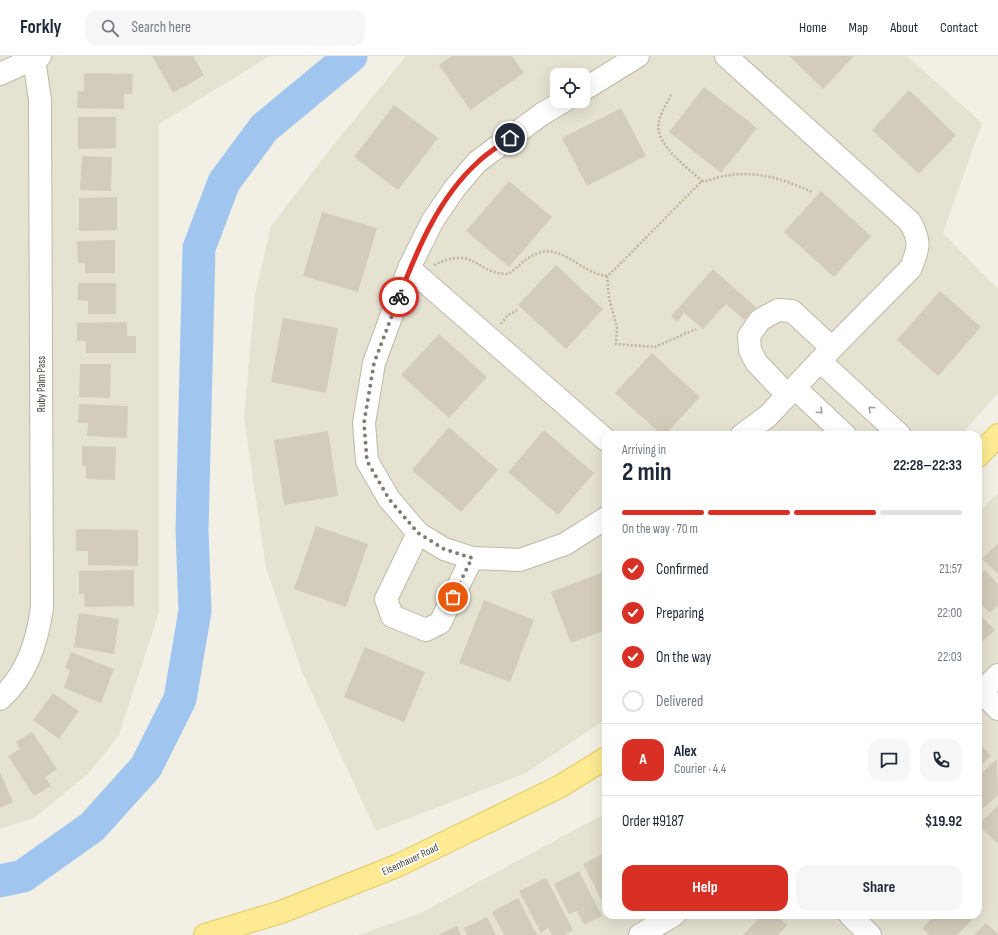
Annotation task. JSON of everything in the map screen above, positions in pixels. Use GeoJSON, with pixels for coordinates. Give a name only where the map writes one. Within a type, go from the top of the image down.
{"type":"FeatureCollection","features":[{"type":"Feature","properties":{"kind":"main road"},"geometry":{"type":"LineString","coordinates":[[982,452],[998,435]]}},
{"type":"Feature","properties":{"kind":"main road","name":"Eisenhauer Road"},"geometry":{"type":"LineString","coordinates":[[205,935],[281,912],[399,865],[559,787],[602,760]]}},
{"type":"Feature","properties":{"kind":"street"},"geometry":{"type":"LineString","coordinates":[[590,86],[638,56]]}},
{"type":"Feature","properties":{"kind":"street"},"geometry":{"type":"LineString","coordinates":[[726,56],[910,222],[918,236],[917,251],[911,268],[768,416],[747,431]]}},
{"type":"Feature","properties":{"kind":"street"},"geometry":{"type":"LineString","coordinates":[[0,74],[37,57]]}},
{"type":"Feature","properties":{"kind":"street","name":"Ruby Palm Pass"},"geometry":{"type":"LineString","coordinates":[[0,699],[18,679],[31,656],[39,628],[42,608],[40,100],[37,57]]}},
{"type":"Feature","properties":{"kind":"street"},"geometry":{"type":"LineString","coordinates":[[552,108],[477,162],[455,188],[433,220],[374,363],[364,423],[367,461],[389,499],[418,533],[444,549],[472,558],[520,560],[565,544],[602,521]]}},
{"type":"Feature","properties":{"kind":"street"},"geometry":{"type":"LineString","coordinates":[[413,271],[602,436]]}},
{"type":"Feature","properties":{"kind":"street"},"geometry":{"type":"LineString","coordinates":[[840,431],[756,362],[750,350],[749,336],[760,320],[778,310],[792,311],[826,355],[896,431]]}},
{"type":"Feature","properties":{"kind":"street"},"geometry":{"type":"LineString","coordinates":[[418,533],[386,599],[392,616],[426,630],[440,623],[472,558]]}},
{"type":"Feature","properties":{"kind":"street"},"geometry":{"type":"LineString","coordinates":[[982,691],[998,675]]}},
{"type":"Feature","properties":{"kind":"street"},"geometry":{"type":"LineString","coordinates":[[982,695],[998,709]]}},
{"type":"Feature","properties":{"kind":"street"},"geometry":{"type":"LineString","coordinates":[[640,935],[667,919]]}},
{"type":"Feature","properties":{"kind":"street"},"geometry":{"type":"LineString","coordinates":[[854,919],[870,935]]}},
{"type":"Feature","properties":{"kind":"path"},"geometry":{"type":"LineString","coordinates":[[671,95],[659,121],[658,133],[676,156],[702,181]]}},
{"type":"Feature","properties":{"kind":"path"},"geometry":{"type":"LineString","coordinates":[[607,276],[702,181],[704,182],[729,174],[754,173],[793,183],[812,192]]}},
{"type":"Feature","properties":{"kind":"path"},"geometry":{"type":"LineString","coordinates":[[413,271],[444,260],[464,258],[470,259],[493,271],[508,274],[536,254],[554,251],[591,272],[607,276]]}},
{"type":"Feature","properties":{"kind":"path"},"geometry":{"type":"LineString","coordinates":[[607,276],[609,298],[617,327],[616,344],[655,347],[696,329]]}},
{"type":"Feature","properties":{"kind":"shaded area"},"geometry":{"type":"Polygon","coordinates":[[[0,56],[270,56],[159,124],[159,612],[119,735],[88,774],[34,818],[0,829],[0,56]]]}},
{"type":"Feature","properties":{"kind":"shaded area"},"geometry":{"type":"Polygon","coordinates":[[[406,56],[907,56],[982,123],[943,233],[998,289],[998,393],[965,431],[602,431],[602,722],[526,773],[376,831],[303,674],[266,568],[244,418],[255,295],[271,226],[335,143],[406,56]]]}},
{"type":"Feature","properties":{"kind":"shaded area"},"geometry":{"type":"Polygon","coordinates":[[[998,493],[998,935],[358,935],[421,913],[602,815],[602,919],[982,919],[982,508],[998,493]]]}},
{"type":"Feature","properties":{"kind":"building"},"geometry":{"type":"Polygon","coordinates":[[[152,56],[193,56],[204,75],[173,93],[152,56]]]}},
{"type":"Feature","properties":{"kind":"building"},"geometry":{"type":"Polygon","coordinates":[[[452,56],[512,56],[524,73],[470,110],[439,65],[452,56]]]}},
{"type":"Feature","properties":{"kind":"building"},"geometry":{"type":"Polygon","coordinates":[[[789,56],[854,56],[823,89],[789,56]]]}},
{"type":"Feature","properties":{"kind":"building"},"geometry":{"type":"Polygon","coordinates":[[[84,73],[133,74],[132,94],[124,94],[124,109],[77,108],[78,91],[84,91],[84,73]]]}},
{"type":"Feature","properties":{"kind":"building"},"geometry":{"type":"Polygon","coordinates":[[[704,87],[757,128],[721,173],[669,132],[704,87]]]}},
{"type":"Feature","properties":{"kind":"building"},"geometry":{"type":"Polygon","coordinates":[[[909,90],[956,135],[919,174],[872,130],[909,90]]]}},
{"type":"Feature","properties":{"kind":"building"},"geometry":{"type":"Polygon","coordinates":[[[394,105],[438,138],[398,190],[354,157],[394,105]]]}},
{"type":"Feature","properties":{"kind":"building"},"geometry":{"type":"Polygon","coordinates":[[[621,108],[646,156],[587,186],[562,138],[621,108]]]}},
{"type":"Feature","properties":{"kind":"building"},"geometry":{"type":"Polygon","coordinates":[[[78,117],[116,117],[116,148],[78,149],[78,117]]]}},
{"type":"Feature","properties":{"kind":"building"},"geometry":{"type":"Polygon","coordinates":[[[82,156],[112,157],[111,191],[80,190],[82,156]]]}},
{"type":"Feature","properties":{"kind":"building"},"geometry":{"type":"Polygon","coordinates":[[[509,181],[552,217],[509,267],[466,231],[509,181]]]}},
{"type":"Feature","properties":{"kind":"building"},"geometry":{"type":"Polygon","coordinates":[[[821,191],[871,236],[834,277],[784,232],[821,191]]]}},
{"type":"Feature","properties":{"kind":"building"},"geometry":{"type":"Polygon","coordinates":[[[117,197],[117,230],[79,231],[79,198],[117,197]]]}},
{"type":"Feature","properties":{"kind":"building"},"geometry":{"type":"Polygon","coordinates":[[[322,212],[377,228],[358,292],[303,276],[322,212]]]}},
{"type":"Feature","properties":{"kind":"building"},"geometry":{"type":"Polygon","coordinates":[[[115,240],[115,273],[85,273],[85,263],[78,263],[77,241],[115,240]]]}},
{"type":"Feature","properties":{"kind":"building"},"geometry":{"type":"Polygon","coordinates":[[[556,265],[603,309],[566,349],[518,305],[556,265]]]}},
{"type":"Feature","properties":{"kind":"building"},"geometry":{"type":"Polygon","coordinates":[[[713,269],[756,307],[744,320],[726,304],[703,329],[684,313],[677,322],[671,316],[713,269]]]}},
{"type":"Feature","properties":{"kind":"building"},"geometry":{"type":"Polygon","coordinates":[[[78,283],[116,283],[116,314],[88,314],[88,301],[78,300],[78,283]]]}},
{"type":"Feature","properties":{"kind":"building"},"geometry":{"type":"Polygon","coordinates":[[[940,291],[981,327],[938,376],[897,340],[940,291]]]}},
{"type":"Feature","properties":{"kind":"building"},"geometry":{"type":"Polygon","coordinates":[[[283,318],[338,328],[326,393],[271,382],[283,318]]]}},
{"type":"Feature","properties":{"kind":"building"},"geometry":{"type":"Polygon","coordinates":[[[127,322],[127,336],[136,336],[136,353],[86,353],[86,341],[77,341],[77,323],[127,322]]]}},
{"type":"Feature","properties":{"kind":"building"},"geometry":{"type":"Polygon","coordinates":[[[439,334],[487,377],[449,418],[401,375],[439,334]]]}},
{"type":"Feature","properties":{"kind":"building"},"geometry":{"type":"Polygon","coordinates":[[[652,353],[700,397],[669,431],[658,431],[615,393],[652,353]]]}},
{"type":"Feature","properties":{"kind":"building"},"geometry":{"type":"Polygon","coordinates":[[[80,364],[111,364],[110,398],[79,397],[80,364]]]}},
{"type":"Feature","properties":{"kind":"building"},"geometry":{"type":"Polygon","coordinates":[[[79,404],[128,406],[127,438],[87,436],[88,423],[78,423],[79,404]]]}},
{"type":"Feature","properties":{"kind":"building"},"geometry":{"type":"Polygon","coordinates":[[[449,427],[498,470],[461,512],[412,470],[449,427]]]}},
{"type":"Feature","properties":{"kind":"building"},"geometry":{"type":"Polygon","coordinates":[[[544,430],[594,473],[558,515],[508,472],[544,430]]]}},
{"type":"Feature","properties":{"kind":"building"},"geometry":{"type":"Polygon","coordinates":[[[328,431],[338,496],[284,505],[274,440],[328,431]]]}},
{"type":"Feature","properties":{"kind":"building"},"geometry":{"type":"Polygon","coordinates":[[[82,446],[116,447],[115,480],[86,479],[86,466],[82,466],[82,446]]]}},
{"type":"Feature","properties":{"kind":"building"},"geometry":{"type":"Polygon","coordinates":[[[316,526],[368,544],[346,607],[294,589],[316,526]]]}},
{"type":"Feature","properties":{"kind":"building"},"geometry":{"type":"Polygon","coordinates":[[[76,529],[138,530],[138,566],[88,565],[88,551],[76,551],[76,529]]]}},
{"type":"Feature","properties":{"kind":"building"},"geometry":{"type":"Polygon","coordinates":[[[998,543],[998,574],[982,559],[998,543]]]}},
{"type":"Feature","properties":{"kind":"building"},"geometry":{"type":"Polygon","coordinates":[[[134,570],[134,606],[85,607],[84,594],[79,594],[79,571],[134,570]]]}},
{"type":"Feature","properties":{"kind":"building"},"geometry":{"type":"Polygon","coordinates":[[[985,570],[998,584],[998,607],[997,606],[990,613],[982,605],[982,573],[985,570]]]}},
{"type":"Feature","properties":{"kind":"building"},"geometry":{"type":"Polygon","coordinates":[[[602,573],[602,631],[571,643],[551,592],[602,573]]]}},
{"type":"Feature","properties":{"kind":"building"},"geometry":{"type":"Polygon","coordinates":[[[484,600],[534,620],[510,682],[459,663],[484,600]]]}},
{"type":"Feature","properties":{"kind":"building"},"geometry":{"type":"Polygon","coordinates":[[[79,613],[119,619],[114,654],[74,647],[79,613]]]}},
{"type":"Feature","properties":{"kind":"building"},"geometry":{"type":"Polygon","coordinates":[[[982,617],[995,630],[982,642],[982,617]]]}},
{"type":"Feature","properties":{"kind":"building"},"geometry":{"type":"Polygon","coordinates":[[[365,647],[425,672],[404,722],[344,697],[365,647]]]}},
{"type":"Feature","properties":{"kind":"building"},"geometry":{"type":"Polygon","coordinates":[[[71,652],[114,669],[101,703],[64,688],[70,670],[65,668],[71,652]]]}},
{"type":"Feature","properties":{"kind":"building"},"geometry":{"type":"Polygon","coordinates":[[[53,693],[79,711],[59,739],[33,720],[53,693]]]}},
{"type":"Feature","properties":{"kind":"building"},"geometry":{"type":"Polygon","coordinates":[[[32,732],[57,769],[45,777],[51,786],[34,796],[8,756],[20,749],[16,742],[32,732]]]}},
{"type":"Feature","properties":{"kind":"building"},"geometry":{"type":"Polygon","coordinates":[[[982,746],[991,756],[982,764],[982,746]]]}},
{"type":"Feature","properties":{"kind":"building"},"geometry":{"type":"Polygon","coordinates":[[[997,759],[998,795],[982,809],[982,772],[997,759]]]}},
{"type":"Feature","properties":{"kind":"building"},"geometry":{"type":"Polygon","coordinates":[[[0,772],[13,802],[0,808],[0,772]]]}},
{"type":"Feature","properties":{"kind":"building"},"geometry":{"type":"Polygon","coordinates":[[[998,805],[997,843],[982,829],[982,821],[998,805]]]}},
{"type":"Feature","properties":{"kind":"building"},"geometry":{"type":"Polygon","coordinates":[[[602,854],[602,901],[583,864],[602,854]]]}},
{"type":"Feature","properties":{"kind":"building"},"geometry":{"type":"Polygon","coordinates":[[[579,871],[602,916],[584,925],[577,911],[569,914],[554,884],[579,871]]]}},
{"type":"Feature","properties":{"kind":"building"},"geometry":{"type":"Polygon","coordinates":[[[546,878],[573,930],[564,935],[552,935],[548,928],[541,933],[519,891],[546,878]]]}},
{"type":"Feature","properties":{"kind":"building"},"geometry":{"type":"Polygon","coordinates":[[[518,898],[537,935],[504,935],[492,912],[518,898]]]}},
{"type":"Feature","properties":{"kind":"building"},"geometry":{"type":"Polygon","coordinates":[[[487,917],[496,935],[467,935],[464,928],[487,917]]]}},
{"type":"Feature","properties":{"kind":"building"},"geometry":{"type":"Polygon","coordinates":[[[758,919],[780,919],[787,925],[778,935],[743,935],[758,919]]]}},
{"type":"Feature","properties":{"kind":"building"},"geometry":{"type":"Polygon","coordinates":[[[931,919],[973,919],[957,935],[929,935],[922,928],[931,919]]]}},
{"type":"Feature","properties":{"kind":"building"},"geometry":{"type":"Polygon","coordinates":[[[986,923],[998,935],[974,935],[986,923]]]}},
{"type":"Feature","properties":{"kind":"building"},"geometry":{"type":"Polygon","coordinates":[[[457,926],[461,935],[438,935],[457,926]]]}},
{"type":"Feature","properties":{"kind":"waterway"},"geometry":{"type":"LineString","coordinates":[[0,881],[23,876],[92,827],[146,767],[180,699],[195,611],[192,530],[199,248],[224,182],[264,128],[351,56]]}},
{"type":"Feature","properties":{"kind":"way so far"},"geometry":{"type":"LineString","coordinates":[[399,297],[374,363],[364,423],[367,461],[389,499],[418,533],[444,549],[472,558],[453,597]]}},
{"type":"Feature","properties":{"kind":"route"},"geometry":{"type":"LineString","coordinates":[[399,297],[410,268],[433,220],[455,188],[477,162],[510,138]]}}]}
